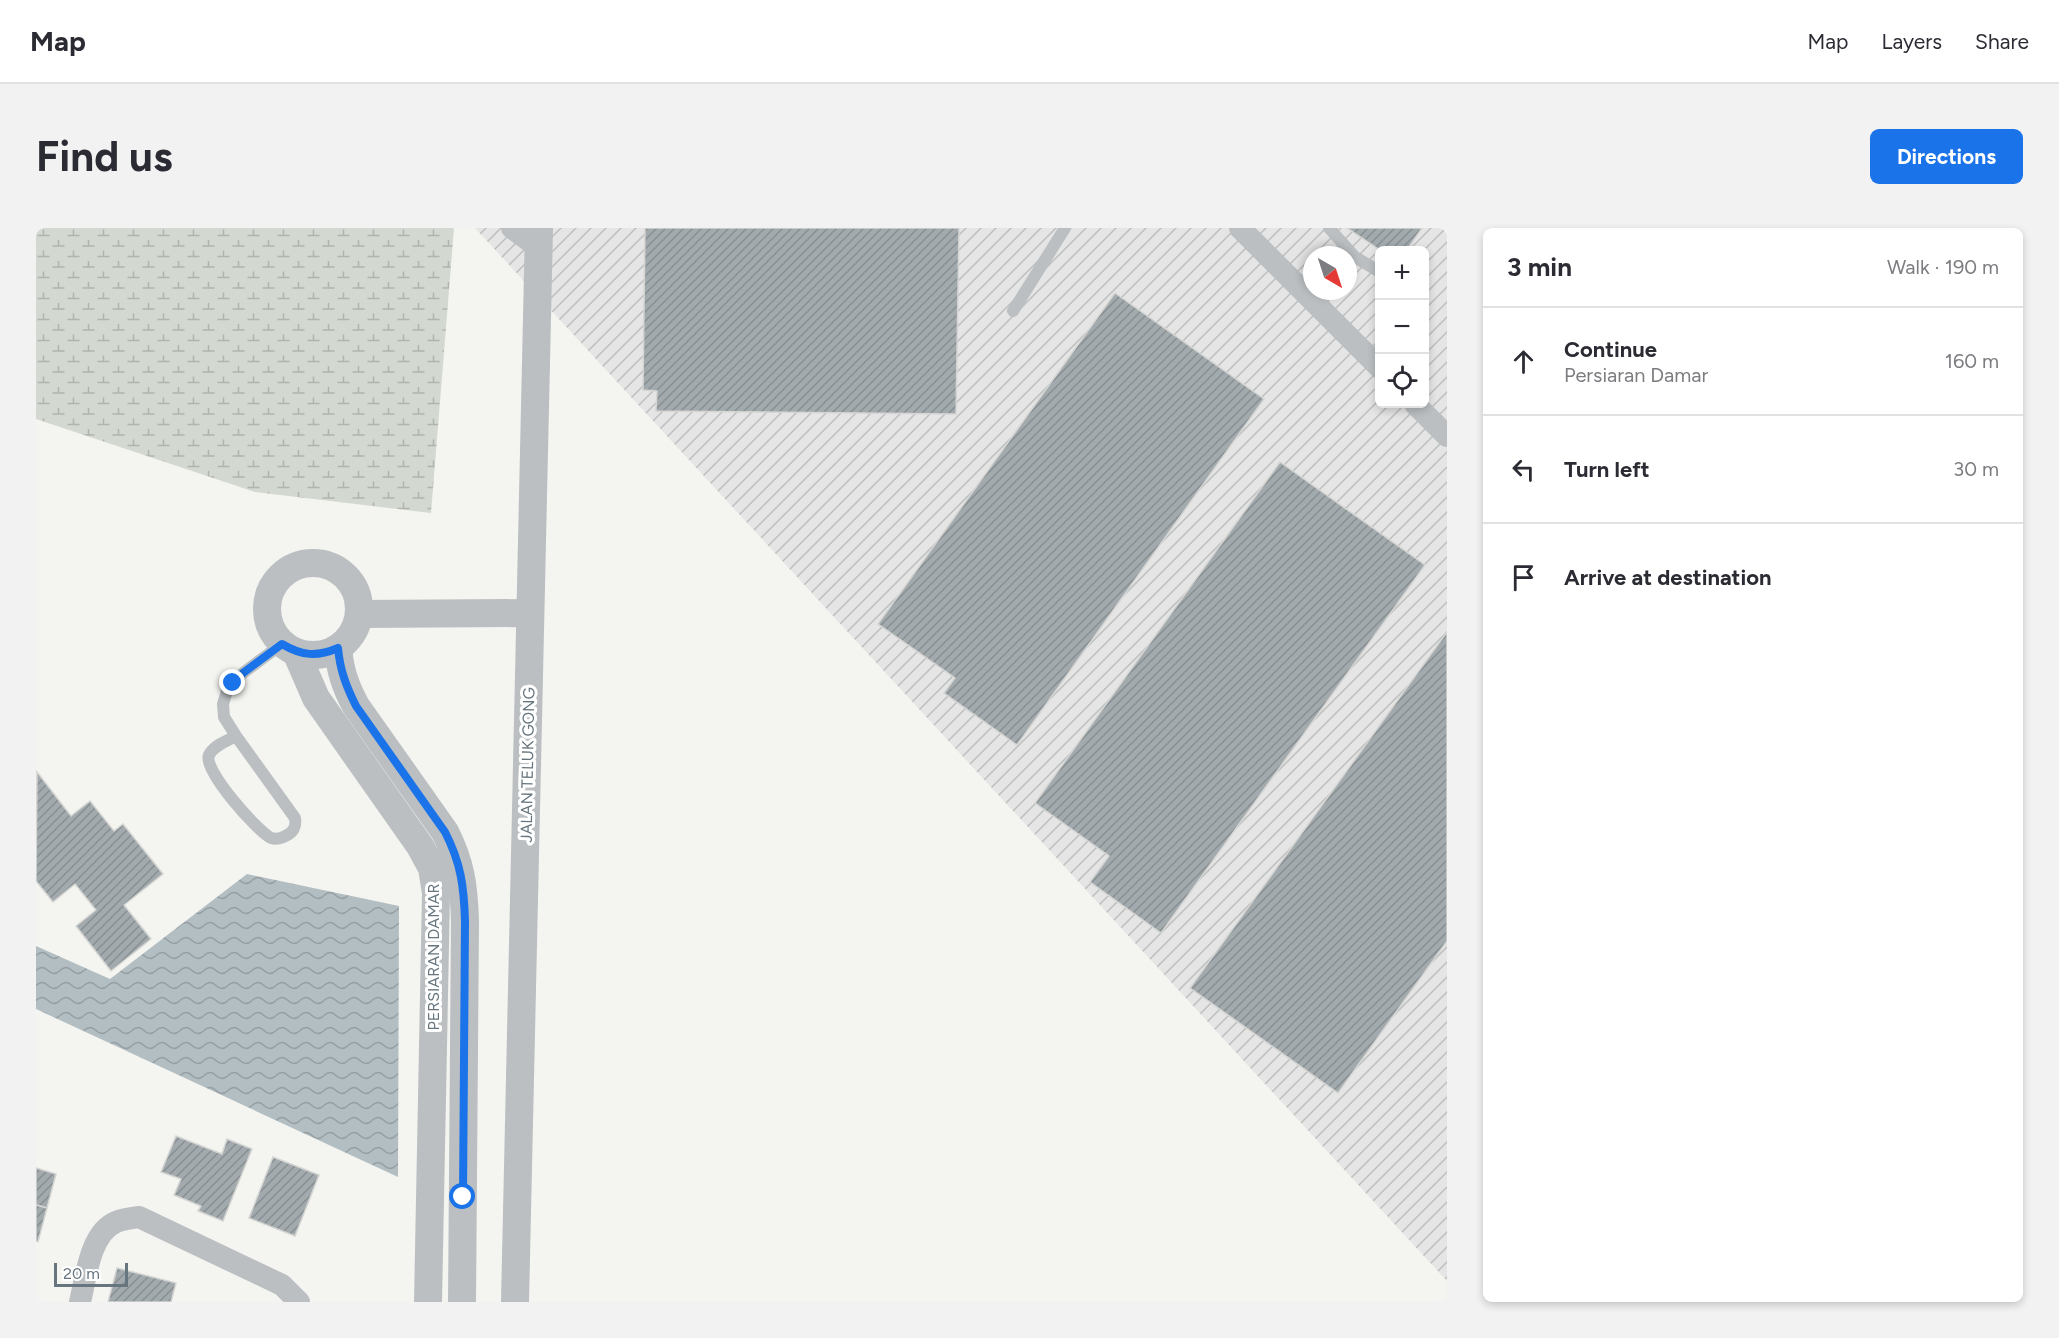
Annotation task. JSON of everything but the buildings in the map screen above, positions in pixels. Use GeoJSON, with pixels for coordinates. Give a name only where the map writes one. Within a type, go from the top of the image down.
{"type":"FeatureCollection","features":[{"type":"Feature","properties":{"kind":"street"},"geometry":{"type":"LineString","coordinates":[[512,228],[539,238]]}},
{"type":"Feature","properties":{"kind":"street"},"geometry":{"type":"LineString","coordinates":[[1240,228],[1375,363]]}},
{"type":"Feature","properties":{"kind":"street","name":"JALAN TELUK GONG"},"geometry":{"type":"LineString","coordinates":[[514,1302],[539,238]]}},
{"type":"Feature","properties":{"kind":"street"},"geometry":{"type":"LineString","coordinates":[[1419,408],[1447,436]]}},
{"type":"Feature","properties":{"kind":"street"},"geometry":{"type":"LineString","coordinates":[[311,562],[327,565],[341,572],[352,583],[358,598],[359,614],[352,633],[338,648],[325,654],[312,655],[289,648],[272,632],[267,617],[267,601],[272,586],[282,574],[296,566],[311,562]]}},
{"type":"Feature","properties":{"kind":"street"},"geometry":{"type":"LineString","coordinates":[[359,614],[530,613]]}},
{"type":"Feature","properties":{"kind":"street","name":"PERSIARAN DAMAR"},"geometry":{"type":"LineString","coordinates":[[289,648],[316,698],[420,846],[434,876],[436,893],[428,1302]]}},
{"type":"Feature","properties":{"kind":"street","name":"PERSIARAN DAMAR"},"geometry":{"type":"LineString","coordinates":[[338,648],[340,669],[356,706],[445,832],[456,853],[461,871],[465,921],[462,1302]]}},
{"type":"Feature","properties":{"kind":"street"},"geometry":{"type":"LineString","coordinates":[[80,1302],[95,1242],[114,1222],[139,1217],[282,1285],[299,1302]]}},
{"type":"Feature","properties":{"kind":"lane"},"geometry":{"type":"LineString","coordinates":[[1013,311],[1065,228]]}},
{"type":"Feature","properties":{"kind":"lane"},"geometry":{"type":"LineString","coordinates":[[1329,228],[1354,257],[1375,269]]}},
{"type":"Feature","properties":{"kind":"lane"},"geometry":{"type":"LineString","coordinates":[[236,736],[215,748],[209,754],[207,761],[246,816],[261,831],[273,839],[280,839],[293,830],[296,824],[295,818],[224,717],[223,704],[227,691],[243,673],[289,648]]}},
{"type":"Feature","properties":{"kind":"shaded area"},"geometry":{"type":"Polygon","coordinates":[[[475,228],[1447,228],[1447,1281],[475,228]]]}},
{"type":"Feature","properties":{"kind":"green space"},"geometry":{"type":"Polygon","coordinates":[[[36,228],[454,228],[431,513],[255,492],[36,419],[36,228]]]}},
{"type":"Feature","properties":{"kind":"water"},"geometry":{"type":"Polygon","coordinates":[[[247,874],[399,906],[398,1177],[36,1009],[36,946],[110,979],[247,874]]]}},
{"type":"Feature","properties":{"kind":"route"},"geometry":{"type":"LineString","coordinates":[[233,683],[282,644],[296,652],[312,655],[325,654],[338,648],[340,669],[356,706],[445,832],[456,853],[465,893],[463,1197]]}}]}
